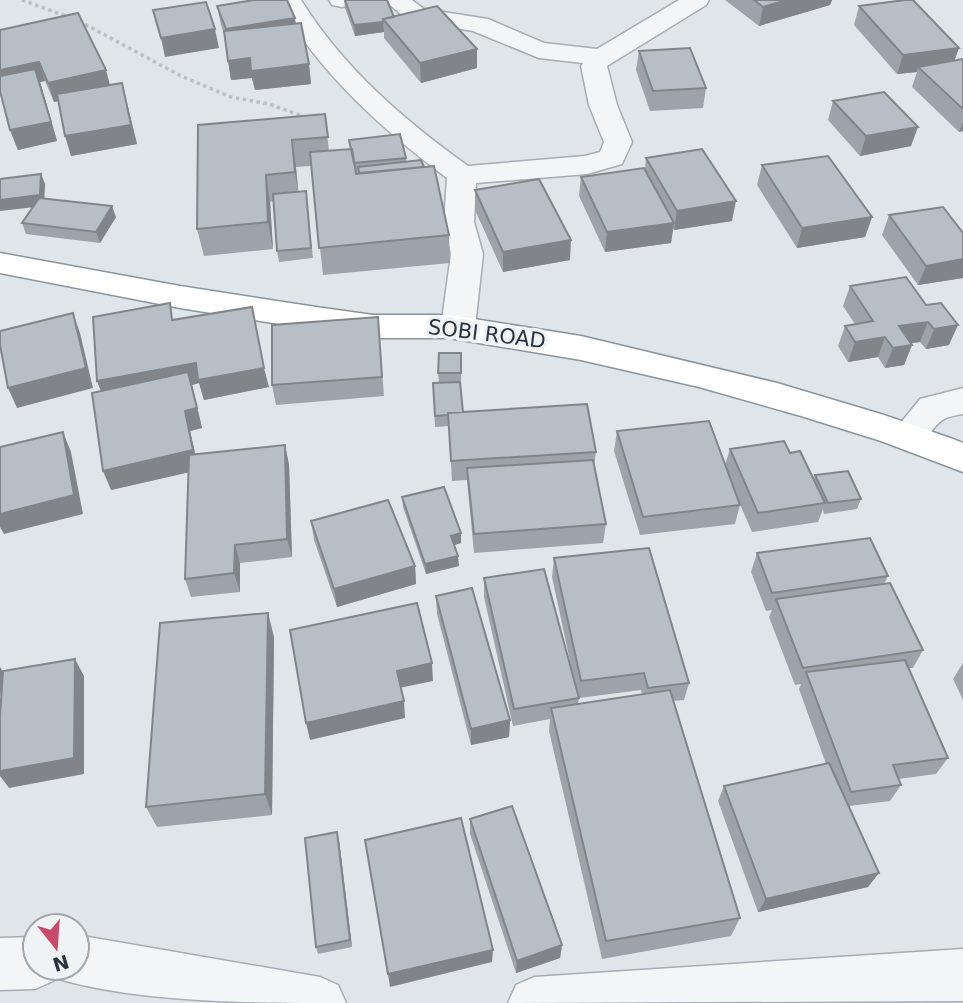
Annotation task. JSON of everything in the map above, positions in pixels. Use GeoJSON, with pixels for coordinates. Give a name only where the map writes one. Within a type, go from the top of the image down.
{"type":"FeatureCollection","features":[{"type":"Feature","properties":{"kind":"highway","name":"SOBI ROAD"},"geometry":{"type":"LineString","coordinates":[[0,263],[124,288],[364,325],[458,327],[624,355],[724,380],[909,435],[963,458]]}},
{"type":"Feature","properties":{"kind":"street"},"geometry":{"type":"LineString","coordinates":[[289,0],[306,32],[351,84],[421,146],[462,175],[587,165],[612,158],[618,142],[603,105],[594,66],[601,57],[697,0]]}},
{"type":"Feature","properties":{"kind":"street"},"geometry":{"type":"LineString","coordinates":[[396,0],[417,15],[479,24],[539,50],[601,57]]}},
{"type":"Feature","properties":{"kind":"street"},"geometry":{"type":"LineString","coordinates":[[458,327],[467,254],[459,222],[462,175]]}},
{"type":"Feature","properties":{"kind":"street"},"geometry":{"type":"LineString","coordinates":[[909,435],[933,408],[963,401]]}},
{"type":"Feature","properties":{"kind":"street"},"geometry":{"type":"LineString","coordinates":[[0,964],[21,963]]}},
{"type":"Feature","properties":{"kind":"street"},"geometry":{"type":"LineString","coordinates":[[91,963],[320,1003]]}},
{"type":"Feature","properties":{"kind":"street"},"geometry":{"type":"LineString","coordinates":[[534,1003],[963,975]]}},
{"type":"Feature","properties":{"kind":"path"},"geometry":{"type":"LineString","coordinates":[[22,0],[82,23],[181,76],[231,97],[269,104],[310,118]]}},
{"type":"Feature","properties":{"kind":"building"},"geometry":{"type":"Polygon","coordinates":[[[254,0],[287,0],[295,18],[226,29],[217,6],[254,0]]]}},
{"type":"Feature","properties":{"kind":"building"},"geometry":{"type":"Polygon","coordinates":[[[345,0],[387,0],[394,17],[383,19],[383,22],[354,25],[345,0]]]}},
{"type":"Feature","properties":{"kind":"building"},"geometry":{"type":"Polygon","coordinates":[[[754,0],[787,0],[763,7],[754,0]]]}},
{"type":"Feature","properties":{"kind":"building"},"geometry":{"type":"Polygon","coordinates":[[[913,0],[959,48],[903,55],[859,6],[913,0]]]}},
{"type":"Feature","properties":{"kind":"building"},"geometry":{"type":"Polygon","coordinates":[[[206,2],[215,29],[161,38],[153,10],[206,2]]]}},
{"type":"Feature","properties":{"kind":"building"},"geometry":{"type":"Polygon","coordinates":[[[437,6],[477,49],[420,63],[383,19],[437,6]]]}},
{"type":"Feature","properties":{"kind":"building"},"geometry":{"type":"Polygon","coordinates":[[[78,13],[106,70],[48,83],[39,62],[0,70],[0,30],[78,13]]]}},
{"type":"Feature","properties":{"kind":"building"},"geometry":{"type":"Polygon","coordinates":[[[301,23],[309,64],[251,71],[250,58],[228,61],[224,31],[301,23]]]}},
{"type":"Feature","properties":{"kind":"building"},"geometry":{"type":"Polygon","coordinates":[[[690,48],[706,88],[653,91],[639,51],[690,48]]]}},
{"type":"Feature","properties":{"kind":"building"},"geometry":{"type":"Polygon","coordinates":[[[963,59],[963,109],[918,67],[963,59]]]}},
{"type":"Feature","properties":{"kind":"building"},"geometry":{"type":"Polygon","coordinates":[[[35,69],[51,122],[10,130],[0,91],[0,76],[35,69]]]}},
{"type":"Feature","properties":{"kind":"building"},"geometry":{"type":"Polygon","coordinates":[[[122,83],[131,125],[65,136],[57,94],[122,83]]]}},
{"type":"Feature","properties":{"kind":"building"},"geometry":{"type":"Polygon","coordinates":[[[884,92],[918,127],[866,136],[833,101],[884,92]]]}},
{"type":"Feature","properties":{"kind":"building"},"geometry":{"type":"Polygon","coordinates":[[[325,114],[328,137],[292,140],[295,172],[266,175],[268,222],[197,229],[198,125],[325,114]]]}},
{"type":"Feature","properties":{"kind":"building"},"geometry":{"type":"Polygon","coordinates":[[[400,134],[406,158],[354,163],[349,140],[400,134]]]}},
{"type":"Feature","properties":{"kind":"building"},"geometry":{"type":"Polygon","coordinates":[[[352,149],[356,174],[434,166],[449,235],[319,248],[310,152],[352,149]]]}},
{"type":"Feature","properties":{"kind":"building"},"geometry":{"type":"Polygon","coordinates":[[[702,149],[736,201],[677,211],[646,158],[702,149]]]}},
{"type":"Feature","properties":{"kind":"building"},"geometry":{"type":"Polygon","coordinates":[[[828,156],[872,217],[802,228],[762,165],[828,156]]]}},
{"type":"Feature","properties":{"kind":"building"},"geometry":{"type":"Polygon","coordinates":[[[421,160],[424,167],[359,173],[358,167],[421,160]]]}},
{"type":"Feature","properties":{"kind":"building"},"geometry":{"type":"Polygon","coordinates":[[[644,168],[674,223],[607,232],[581,177],[644,168]]]}},
{"type":"Feature","properties":{"kind":"building"},"geometry":{"type":"Polygon","coordinates":[[[41,174],[40,195],[0,200],[0,179],[41,174]]]}},
{"type":"Feature","properties":{"kind":"building"},"geometry":{"type":"Polygon","coordinates":[[[539,179],[571,240],[503,252],[475,190],[539,179]]]}},
{"type":"Feature","properties":{"kind":"building"},"geometry":{"type":"Polygon","coordinates":[[[306,191],[311,248],[277,251],[273,194],[306,191]]]}},
{"type":"Feature","properties":{"kind":"building"},"geometry":{"type":"Polygon","coordinates":[[[39,198],[112,206],[96,232],[22,223],[39,198]]]}},
{"type":"Feature","properties":{"kind":"building"},"geometry":{"type":"Polygon","coordinates":[[[943,207],[963,233],[963,259],[926,266],[889,215],[943,207]]]}},
{"type":"Feature","properties":{"kind":"building"},"geometry":{"type":"Polygon","coordinates":[[[906,277],[926,305],[941,303],[958,325],[934,329],[928,322],[899,326],[912,345],[893,348],[885,337],[855,342],[845,326],[873,321],[850,286],[906,277]]]}},
{"type":"Feature","properties":{"kind":"building"},"geometry":{"type":"Polygon","coordinates":[[[170,303],[172,320],[252,307],[264,368],[198,380],[196,363],[97,381],[93,317],[170,303]]]}},
{"type":"Feature","properties":{"kind":"building"},"geometry":{"type":"Polygon","coordinates":[[[73,313],[86,368],[8,388],[0,331],[73,313]]]}},
{"type":"Feature","properties":{"kind":"building"},"geometry":{"type":"Polygon","coordinates":[[[378,317],[382,377],[272,385],[272,325],[378,317]]]}},
{"type":"Feature","properties":{"kind":"building"},"geometry":{"type":"Polygon","coordinates":[[[439,353],[461,353],[461,373],[438,373],[439,353]]]}},
{"type":"Feature","properties":{"kind":"building"},"geometry":{"type":"Polygon","coordinates":[[[188,372],[197,408],[185,411],[193,450],[103,471],[92,393],[188,372]]]}},
{"type":"Feature","properties":{"kind":"building"},"geometry":{"type":"Polygon","coordinates":[[[460,382],[463,412],[435,416],[433,383],[460,382]]]}},
{"type":"Feature","properties":{"kind":"building"},"geometry":{"type":"Polygon","coordinates":[[[587,404],[596,452],[451,461],[448,413],[587,404]]]}},
{"type":"Feature","properties":{"kind":"building"},"geometry":{"type":"Polygon","coordinates":[[[709,421],[740,505],[643,517],[617,431],[709,421]]]}},
{"type":"Feature","properties":{"kind":"building"},"geometry":{"type":"Polygon","coordinates":[[[63,432],[74,495],[0,514],[0,447],[63,432]]]}},
{"type":"Feature","properties":{"kind":"building"},"geometry":{"type":"Polygon","coordinates":[[[784,441],[790,453],[800,451],[825,503],[758,513],[730,449],[784,441]]]}},
{"type":"Feature","properties":{"kind":"building"},"geometry":{"type":"Polygon","coordinates":[[[285,445],[287,539],[235,545],[234,573],[185,579],[189,455],[285,445]]]}},
{"type":"Feature","properties":{"kind":"building"},"geometry":{"type":"Polygon","coordinates":[[[593,460],[606,524],[474,534],[467,468],[593,460]]]}},
{"type":"Feature","properties":{"kind":"building"},"geometry":{"type":"Polygon","coordinates":[[[848,471],[861,499],[828,503],[815,475],[848,471]]]}},
{"type":"Feature","properties":{"kind":"building"},"geometry":{"type":"Polygon","coordinates":[[[444,487],[461,533],[451,536],[458,556],[425,564],[402,497],[444,487]]]}},
{"type":"Feature","properties":{"kind":"building"},"geometry":{"type":"Polygon","coordinates":[[[388,500],[415,566],[334,589],[311,521],[388,500]]]}},
{"type":"Feature","properties":{"kind":"building"},"geometry":{"type":"Polygon","coordinates":[[[870,538],[888,576],[772,593],[757,553],[870,538]]]}},
{"type":"Feature","properties":{"kind":"building"},"geometry":{"type":"Polygon","coordinates":[[[649,548],[689,683],[648,688],[644,673],[581,681],[554,558],[649,548]]]}},
{"type":"Feature","properties":{"kind":"building"},"geometry":{"type":"Polygon","coordinates":[[[544,569],[579,698],[514,709],[484,578],[544,569]]]}},
{"type":"Feature","properties":{"kind":"building"},"geometry":{"type":"Polygon","coordinates":[[[890,583],[923,650],[803,668],[776,599],[890,583]]]}},
{"type":"Feature","properties":{"kind":"building"},"geometry":{"type":"Polygon","coordinates":[[[472,588],[510,720],[471,729],[436,596],[472,588]]]}},
{"type":"Feature","properties":{"kind":"building"},"geometry":{"type":"Polygon","coordinates":[[[417,603],[432,663],[397,671],[404,701],[306,723],[290,630],[417,603]]]}},
{"type":"Feature","properties":{"kind":"building"},"geometry":{"type":"Polygon","coordinates":[[[268,613],[265,794],[146,807],[160,623],[268,613]]]}},
{"type":"Feature","properties":{"kind":"building"},"geometry":{"type":"Polygon","coordinates":[[[75,659],[74,758],[0,771],[3,671],[75,659]]]}},
{"type":"Feature","properties":{"kind":"building"},"geometry":{"type":"Polygon","coordinates":[[[905,660],[948,758],[893,765],[901,785],[851,792],[806,672],[905,660]]]}},
{"type":"Feature","properties":{"kind":"building"},"geometry":{"type":"Polygon","coordinates":[[[670,690],[740,918],[606,941],[551,708],[670,690]]]}},
{"type":"Feature","properties":{"kind":"building"},"geometry":{"type":"Polygon","coordinates":[[[829,763],[879,873],[766,899],[724,786],[829,763]]]}},
{"type":"Feature","properties":{"kind":"building"},"geometry":{"type":"Polygon","coordinates":[[[512,806],[562,945],[517,961],[470,819],[512,806]]]}},
{"type":"Feature","properties":{"kind":"building"},"geometry":{"type":"Polygon","coordinates":[[[461,818],[493,950],[388,974],[365,840],[461,818]]]}},
{"type":"Feature","properties":{"kind":"building"},"geometry":{"type":"Polygon","coordinates":[[[337,832],[350,940],[316,947],[305,838],[337,832]]]}}]}
